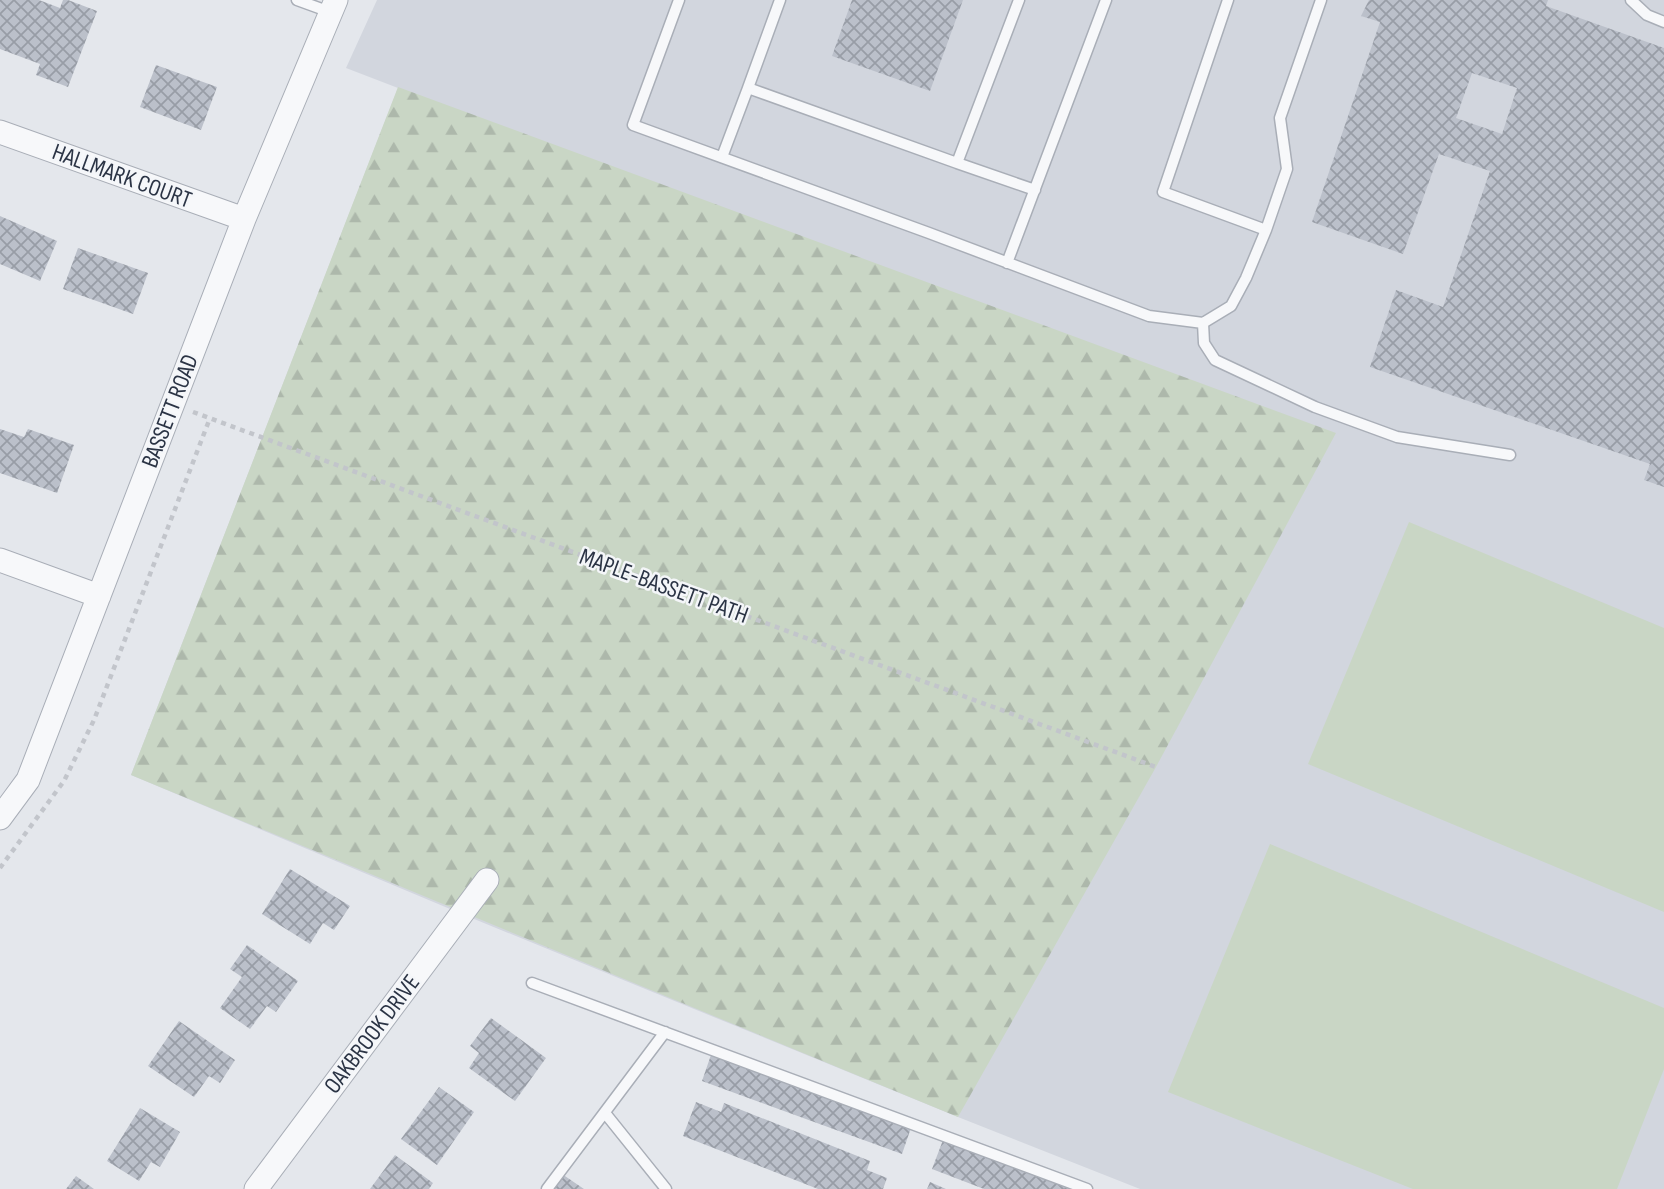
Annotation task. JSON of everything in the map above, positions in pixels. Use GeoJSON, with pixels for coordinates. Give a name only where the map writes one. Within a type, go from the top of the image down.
{"type":"FeatureCollection","features":[{"type":"Feature","properties":{"kind":"street","name":"BASSETT ROAD"},"geometry":{"type":"LineString","coordinates":[[0,818],[28,780],[244,219],[333,6]]}},
{"type":"Feature","properties":{"kind":"street","name":"HALLMARK COURT"},"geometry":{"type":"LineString","coordinates":[[0,132],[244,219]]}},
{"type":"Feature","properties":{"kind":"street"},"geometry":{"type":"LineString","coordinates":[[0,560],[99,596]]}},
{"type":"Feature","properties":{"kind":"street","name":"OAKBROOK DRIVE"},"geometry":{"type":"LineString","coordinates":[[256,1189],[488,880]]}},
{"type":"Feature","properties":{"kind":"lane"},"geometry":{"type":"LineString","coordinates":[[297,0],[333,6]]}},
{"type":"Feature","properties":{"kind":"lane"},"geometry":{"type":"LineString","coordinates":[[679,0],[633,125],[1149,316],[1203,323],[1231,306],[1266,230],[1287,169],[1280,118],[1321,0]]}},
{"type":"Feature","properties":{"kind":"lane"},"geometry":{"type":"LineString","coordinates":[[722,157],[780,0]]}},
{"type":"Feature","properties":{"kind":"lane"},"geometry":{"type":"LineString","coordinates":[[957,163],[1020,0]]}},
{"type":"Feature","properties":{"kind":"lane"},"geometry":{"type":"LineString","coordinates":[[1007,263],[1106,0]]}},
{"type":"Feature","properties":{"kind":"lane"},"geometry":{"type":"LineString","coordinates":[[1228,0],[1163,192],[1266,230]]}},
{"type":"Feature","properties":{"kind":"lane"},"geometry":{"type":"LineString","coordinates":[[1630,0],[1647,15],[1664,22]]}},
{"type":"Feature","properties":{"kind":"lane"},"geometry":{"type":"LineString","coordinates":[[748,88],[1035,190]]}},
{"type":"Feature","properties":{"kind":"lane"},"geometry":{"type":"LineString","coordinates":[[1203,323],[1204,343],[1215,360],[1315,407],[1397,437],[1510,455]]}},
{"type":"Feature","properties":{"kind":"lane"},"geometry":{"type":"LineString","coordinates":[[532,983],[1087,1189]]}},
{"type":"Feature","properties":{"kind":"lane"},"geometry":{"type":"LineString","coordinates":[[547,1189],[665,1032]]}},
{"type":"Feature","properties":{"kind":"lane"},"geometry":{"type":"LineString","coordinates":[[605,1113],[666,1189]]}},
{"type":"Feature","properties":{"kind":"path","name":"MAPLE-BASSETT PATH"},"geometry":{"type":"LineString","coordinates":[[173,405],[1156,767]]}},
{"type":"Feature","properties":{"kind":"path"},"geometry":{"type":"LineString","coordinates":[[0,868],[64,781],[94,720],[210,418]]}},
{"type":"Feature","properties":{"kind":"shaded area"},"geometry":{"type":"Polygon","coordinates":[[[377,0],[1664,0],[1664,1189],[1140,1189],[462,914],[131,775],[398,88],[346,68],[377,0]]]}},
{"type":"Feature","properties":{"kind":"green space"},"geometry":{"type":"Polygon","coordinates":[[[398,87],[1336,433],[1156,767],[958,1117],[131,775],[398,87]]]}},
{"type":"Feature","properties":{"kind":"green space"},"geometry":{"type":"Polygon","coordinates":[[[1409,522],[1664,628],[1664,912],[1308,764],[1409,522]]]}},
{"type":"Feature","properties":{"kind":"green space"},"geometry":{"type":"Polygon","coordinates":[[[1270,844],[1664,1008],[1664,1069],[1617,1189],[1413,1189],[1168,1092],[1270,844]]]}},
{"type":"Feature","properties":{"kind":"building"},"geometry":{"type":"Polygon","coordinates":[[[0,0],[39,0],[60,8],[63,0],[68,0],[97,11],[68,87],[36,75],[40,64],[0,49],[0,0]]]}},
{"type":"Feature","properties":{"kind":"building"},"geometry":{"type":"Polygon","coordinates":[[[852,0],[963,0],[930,91],[832,56],[852,0]]]}},
{"type":"Feature","properties":{"kind":"building"},"geometry":{"type":"Polygon","coordinates":[[[1369,0],[1548,0],[1546,6],[1664,48],[1664,487],[1644,480],[1650,464],[1370,367],[1396,290],[1443,307],[1490,171],[1439,154],[1403,254],[1312,222],[1380,22],[1361,16],[1369,0]],[[1472,73],[1456,118],[1502,134],[1517,88],[1472,73]]]}},
{"type":"Feature","properties":{"kind":"building"},"geometry":{"type":"Polygon","coordinates":[[[156,65],[217,87],[201,130],[140,107],[156,65]]]}},
{"type":"Feature","properties":{"kind":"building"},"geometry":{"type":"Polygon","coordinates":[[[0,216],[57,241],[40,281],[0,264],[0,216]]]}},
{"type":"Feature","properties":{"kind":"building"},"geometry":{"type":"Polygon","coordinates":[[[78,248],[148,273],[133,314],[63,289],[78,248]]]}},
{"type":"Feature","properties":{"kind":"building"},"geometry":{"type":"Polygon","coordinates":[[[0,429],[24,437],[28,429],[74,445],[57,493],[0,473],[0,429]]]}},
{"type":"Feature","properties":{"kind":"building"},"geometry":{"type":"Polygon","coordinates":[[[290,869],[350,906],[334,930],[323,923],[310,944],[262,914],[290,869]]]}},
{"type":"Feature","properties":{"kind":"building"},"geometry":{"type":"Polygon","coordinates":[[[247,945],[298,981],[276,1012],[267,1006],[250,1029],[220,1008],[242,977],[230,969],[247,945]]]}},
{"type":"Feature","properties":{"kind":"building"},"geometry":{"type":"Polygon","coordinates":[[[491,1018],[546,1058],[515,1101],[469,1068],[479,1053],[470,1046],[491,1018]]]}},
{"type":"Feature","properties":{"kind":"building"},"geometry":{"type":"Polygon","coordinates":[[[179,1021],[235,1060],[220,1083],[209,1076],[194,1097],[148,1066],[179,1021]]]}},
{"type":"Feature","properties":{"kind":"building"},"geometry":{"type":"Polygon","coordinates":[[[712,1052],[912,1125],[902,1154],[702,1081],[712,1052]]]}},
{"type":"Feature","properties":{"kind":"building"},"geometry":{"type":"Polygon","coordinates":[[[439,1087],[474,1112],[437,1165],[401,1139],[439,1087]]]}},
{"type":"Feature","properties":{"kind":"building"},"geometry":{"type":"Polygon","coordinates":[[[696,1102],[721,1112],[724,1103],[870,1161],[867,1170],[887,1178],[883,1189],[818,1189],[683,1136],[696,1102]]]}},
{"type":"Feature","properties":{"kind":"building"},"geometry":{"type":"Polygon","coordinates":[[[140,1108],[180,1132],[160,1167],[151,1162],[139,1181],[107,1161],[140,1108]]]}},
{"type":"Feature","properties":{"kind":"building"},"geometry":{"type":"Polygon","coordinates":[[[943,1140],[1071,1189],[984,1189],[932,1169],[943,1140]]]}},
{"type":"Feature","properties":{"kind":"building"},"geometry":{"type":"Polygon","coordinates":[[[395,1155],[433,1183],[429,1189],[370,1189],[395,1155]]]}},
{"type":"Feature","properties":{"kind":"building"},"geometry":{"type":"Polygon","coordinates":[[[559,1172],[584,1189],[547,1189],[559,1172]]]}},
{"type":"Feature","properties":{"kind":"building"},"geometry":{"type":"Polygon","coordinates":[[[76,1176],[94,1189],[66,1189],[76,1176]]]}},
{"type":"Feature","properties":{"kind":"building"},"geometry":{"type":"Polygon","coordinates":[[[930,1182],[946,1189],[927,1189],[930,1182]]]}}]}
